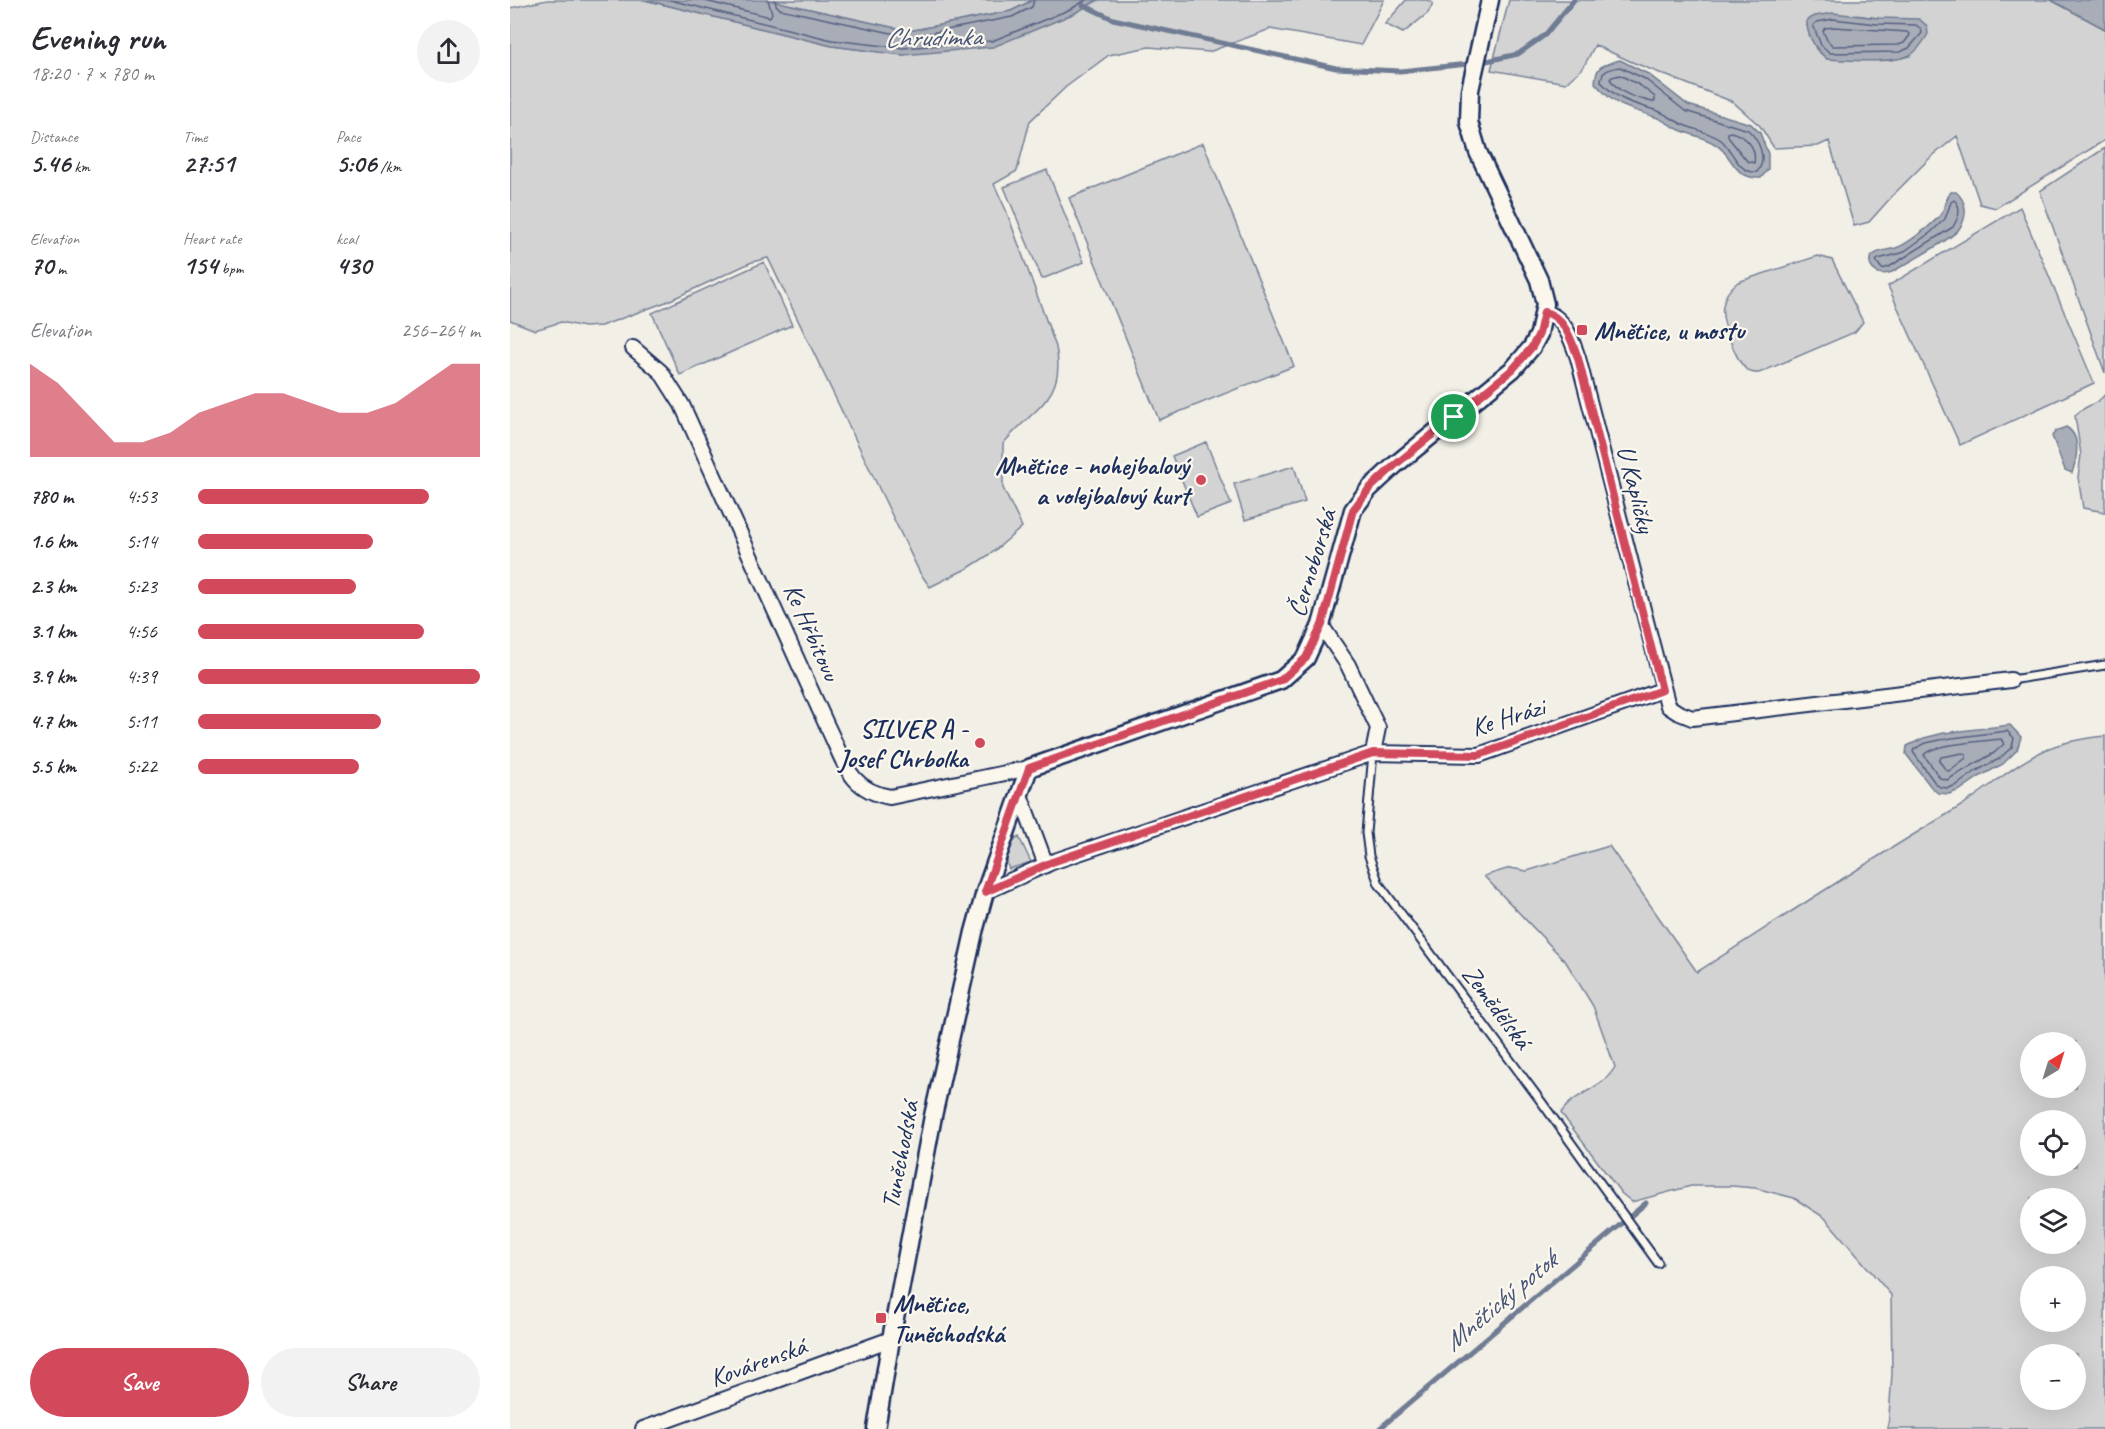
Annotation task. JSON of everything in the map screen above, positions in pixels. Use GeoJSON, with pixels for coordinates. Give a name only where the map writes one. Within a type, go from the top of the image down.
{"type":"FeatureCollection","features":[{"type":"Feature","properties":{"kind":"street","name":"Černoborská"},"geometry":{"type":"LineString","coordinates":[[1029,768],[1281,680],[1306,658],[1322,625],[1353,510],[1369,489],[1395,465],[1513,369],[1532,347],[1539,334],[1544,312],[1543,293],[1472,135],[1468,108],[1491,0]]}},
{"type":"Feature","properties":{"kind":"street","name":"U Kapličky"},"geometry":{"type":"LineString","coordinates":[[1544,312],[1557,317],[1568,333],[1578,358],[1662,690]]}},
{"type":"Feature","properties":{"kind":"street","name":"Ke Hřbitovu"},"geometry":{"type":"LineString","coordinates":[[633,348],[661,372],[682,405],[853,779],[860,787],[874,795],[890,797],[1029,768]]}},
{"type":"Feature","properties":{"kind":"street"},"geometry":{"type":"LineString","coordinates":[[1322,625],[1348,665],[1378,728],[1373,753]]}},
{"type":"Feature","properties":{"kind":"street"},"geometry":{"type":"LineString","coordinates":[[1662,690],[1668,706],[1692,718],[2011,680]]}},
{"type":"Feature","properties":{"kind":"street","name":"Ke Hrázi"},"geometry":{"type":"LineString","coordinates":[[985,892],[1046,865],[1373,753],[1479,755],[1662,690]]}},
{"type":"Feature","properties":{"kind":"street"},"geometry":{"type":"LineString","coordinates":[[985,892],[1029,768]]}},
{"type":"Feature","properties":{"kind":"street"},"geometry":{"type":"LineString","coordinates":[[1020,795],[1046,865]]}},
{"type":"Feature","properties":{"kind":"street","name":"Tuněchodská"},"geometry":{"type":"LineString","coordinates":[[876,1429],[933,1116],[985,892]]}},
{"type":"Feature","properties":{"kind":"street","name":"Kovárenská"},"geometry":{"type":"LineString","coordinates":[[643,1429],[891,1340]]}},
{"type":"Feature","properties":{"kind":"lane"},"geometry":{"type":"LineString","coordinates":[[2011,680],[2105,665]]}},
{"type":"Feature","properties":{"kind":"lane","name":"Zemědělská"},"geometry":{"type":"LineString","coordinates":[[1373,753],[1366,833],[1369,856],[1379,884],[1658,1263]]}},
{"type":"Feature","properties":{"kind":"shaded area"},"geometry":{"type":"Polygon","coordinates":[[[547,0],[645,0],[832,46],[903,55],[1073,14],[1098,0],[1384,0],[1361,45],[1270,29],[1209,52],[1149,47],[1109,55],[1066,87],[1030,121],[1017,171],[994,184],[1006,210],[1056,347],[1058,365],[1056,380],[1044,402],[1003,444],[1003,488],[1022,527],[992,553],[930,587],[920,573],[768,258],[752,262],[666,302],[601,326],[584,327],[561,322],[535,330],[510,320],[510,8],[547,0]]]}},
{"type":"Feature","properties":{"kind":"shaded area"},"geometry":{"type":"Polygon","coordinates":[[[769,0],[1033,0],[1011,11],[909,31],[769,0]]]}},
{"type":"Feature","properties":{"kind":"shaded area"},"geometry":{"type":"Polygon","coordinates":[[[1406,0],[1427,0],[1433,3],[1428,13],[1403,33],[1385,24],[1406,0]]]}},
{"type":"Feature","properties":{"kind":"shaded area"},"geometry":{"type":"Polygon","coordinates":[[[1509,0],[2051,0],[2105,29],[2105,140],[1996,208],[1980,204],[1957,136],[1930,158],[1869,222],[1854,226],[1829,141],[1818,146],[1774,148],[1760,126],[1733,102],[1595,45],[1583,68],[1566,83],[1491,70],[1509,0]],[[1855,15],[1807,25],[1816,49],[1827,59],[1879,60],[1910,56],[1878,18],[1855,15]]]}},
{"type":"Feature","properties":{"kind":"shaded area"},"geometry":{"type":"Polygon","coordinates":[[[1203,143],[1294,366],[1159,420],[1069,198],[1203,143]]]}},
{"type":"Feature","properties":{"kind":"shaded area"},"geometry":{"type":"Polygon","coordinates":[[[2105,148],[2105,373],[2040,191],[2105,148]]]}},
{"type":"Feature","properties":{"kind":"shaded area"},"geometry":{"type":"Polygon","coordinates":[[[1047,170],[1084,262],[1042,279],[1004,187],[1047,170]]]}},
{"type":"Feature","properties":{"kind":"shaded area"},"geometry":{"type":"Polygon","coordinates":[[[2020,207],[2094,383],[1960,445],[1888,286],[2020,207]]]}},
{"type":"Feature","properties":{"kind":"shaded area"},"geometry":{"type":"Polygon","coordinates":[[[1818,256],[1832,260],[1863,322],[1855,332],[1759,373],[1749,371],[1738,357],[1726,330],[1723,312],[1728,292],[1738,282],[1818,256]]]}},
{"type":"Feature","properties":{"kind":"shaded area"},"geometry":{"type":"Polygon","coordinates":[[[764,262],[792,325],[680,375],[652,313],[764,262]]]}},
{"type":"Feature","properties":{"kind":"shaded area"},"geometry":{"type":"Polygon","coordinates":[[[2105,394],[2105,512],[2083,508],[2078,477],[2081,455],[2075,416],[2082,409],[2099,401],[2105,394]]]}},
{"type":"Feature","properties":{"kind":"shaded area","name":"Mnětice - nohejbalový a volejbalový kurt"},"geometry":{"type":"Polygon","coordinates":[[[1206,442],[1231,504],[1197,517],[1172,456],[1206,442]]]}},
{"type":"Feature","properties":{"kind":"shaded area"},"geometry":{"type":"Polygon","coordinates":[[[1294,466],[1305,502],[1245,520],[1234,484],[1294,466]]]}},
{"type":"Feature","properties":{"kind":"shaded area"},"geometry":{"type":"Polygon","coordinates":[[[2105,736],[2105,1429],[1888,1429],[1892,1374],[1891,1295],[1825,1218],[1794,1198],[1755,1188],[1732,1186],[1691,1186],[1632,1202],[1621,1193],[1561,1113],[1573,1100],[1603,1081],[1615,1067],[1593,1006],[1566,962],[1484,876],[1510,868],[1527,871],[1609,846],[1697,972],[1956,809],[2035,755],[2076,740],[2105,736]]]}},
{"type":"Feature","properties":{"kind":"shaded area"},"geometry":{"type":"Polygon","coordinates":[[[1019,837],[1031,862],[1009,869],[1007,860],[1009,851],[1019,837]]]}},
{"type":"Feature","properties":{"kind":"water","name":"Chrudimka"},"geometry":{"type":"Polygon","coordinates":[[[645,0],[769,0],[909,31],[1011,11],[1033,0],[1098,0],[1073,14],[993,47],[903,55],[832,46],[645,0]]]}},
{"type":"Feature","properties":{"kind":"water"},"geometry":{"type":"Polygon","coordinates":[[[2051,0],[2105,0],[2105,29],[2051,0]]]}},
{"type":"Feature","properties":{"kind":"water"},"geometry":{"type":"Polygon","coordinates":[[[1833,13],[1878,18],[1919,19],[1927,26],[1928,34],[1916,51],[1903,58],[1870,61],[1827,59],[1812,42],[1807,20],[1833,13]]]}},
{"type":"Feature","properties":{"kind":"water"},"geometry":{"type":"Polygon","coordinates":[[[1620,60],[1648,74],[1688,105],[1751,124],[1760,133],[1768,154],[1768,169],[1761,178],[1744,175],[1721,149],[1711,142],[1680,130],[1658,118],[1622,106],[1610,98],[1595,83],[1597,72],[1605,64],[1620,60]]]}},
{"type":"Feature","properties":{"kind":"water"},"geometry":{"type":"Polygon","coordinates":[[[1951,192],[1956,192],[1964,204],[1964,219],[1959,229],[1939,245],[1892,272],[1886,274],[1876,272],[1870,262],[1873,255],[1900,247],[1928,227],[1941,214],[1951,192]]]}},
{"type":"Feature","properties":{"kind":"water"},"geometry":{"type":"Polygon","coordinates":[[[2066,427],[2074,436],[2077,448],[2072,473],[2065,470],[2052,436],[2056,431],[2066,427]]]}},
{"type":"Feature","properties":{"kind":"water"},"geometry":{"type":"Polygon","coordinates":[[[2010,725],[2021,737],[2017,750],[2003,764],[1960,790],[1949,794],[1938,793],[1931,787],[1906,754],[1907,746],[1924,738],[1944,733],[2010,725]]]}},
{"type":"Feature","properties":{"kind":"waterway"},"geometry":{"type":"LineString","coordinates":[[1083,5],[1113,19],[1336,68],[1400,71],[1478,63],[1518,54],[1545,35],[1574,0]]}},
{"type":"Feature","properties":{"kind":"waterway","name":"Mnětický potok"},"geometry":{"type":"LineString","coordinates":[[1379,1429],[1646,1203]]}},
{"type":"Feature","properties":{"kind":"place","name":"Mnětice, u mostu"},"geometry":{"type":"Point","coordinates":[1582,330]}},
{"type":"Feature","properties":{"kind":"place","name":"Mnětice - nohejbalový a volejbalový kurt"},"geometry":{"type":"Point","coordinates":[1201,480]}},
{"type":"Feature","properties":{"kind":"place","name":"SILVER A - Josef Chrbolka"},"geometry":{"type":"Point","coordinates":[980,743]}},
{"type":"Feature","properties":{"kind":"place","name":"Mnětice, Tuněchodská"},"geometry":{"type":"Point","coordinates":[881,1318]}},
{"type":"Feature","properties":{"kind":"route"},"geometry":{"type":"LineString","coordinates":[[1544,312],[1557,317],[1568,333],[1578,358],[1662,690],[1479,755],[1373,753],[1052,862],[985,892],[1029,768],[1281,680],[1306,658],[1322,625],[1353,510],[1369,489],[1395,465],[1454,417],[1525,357],[1539,334],[1544,312]]}}]}
